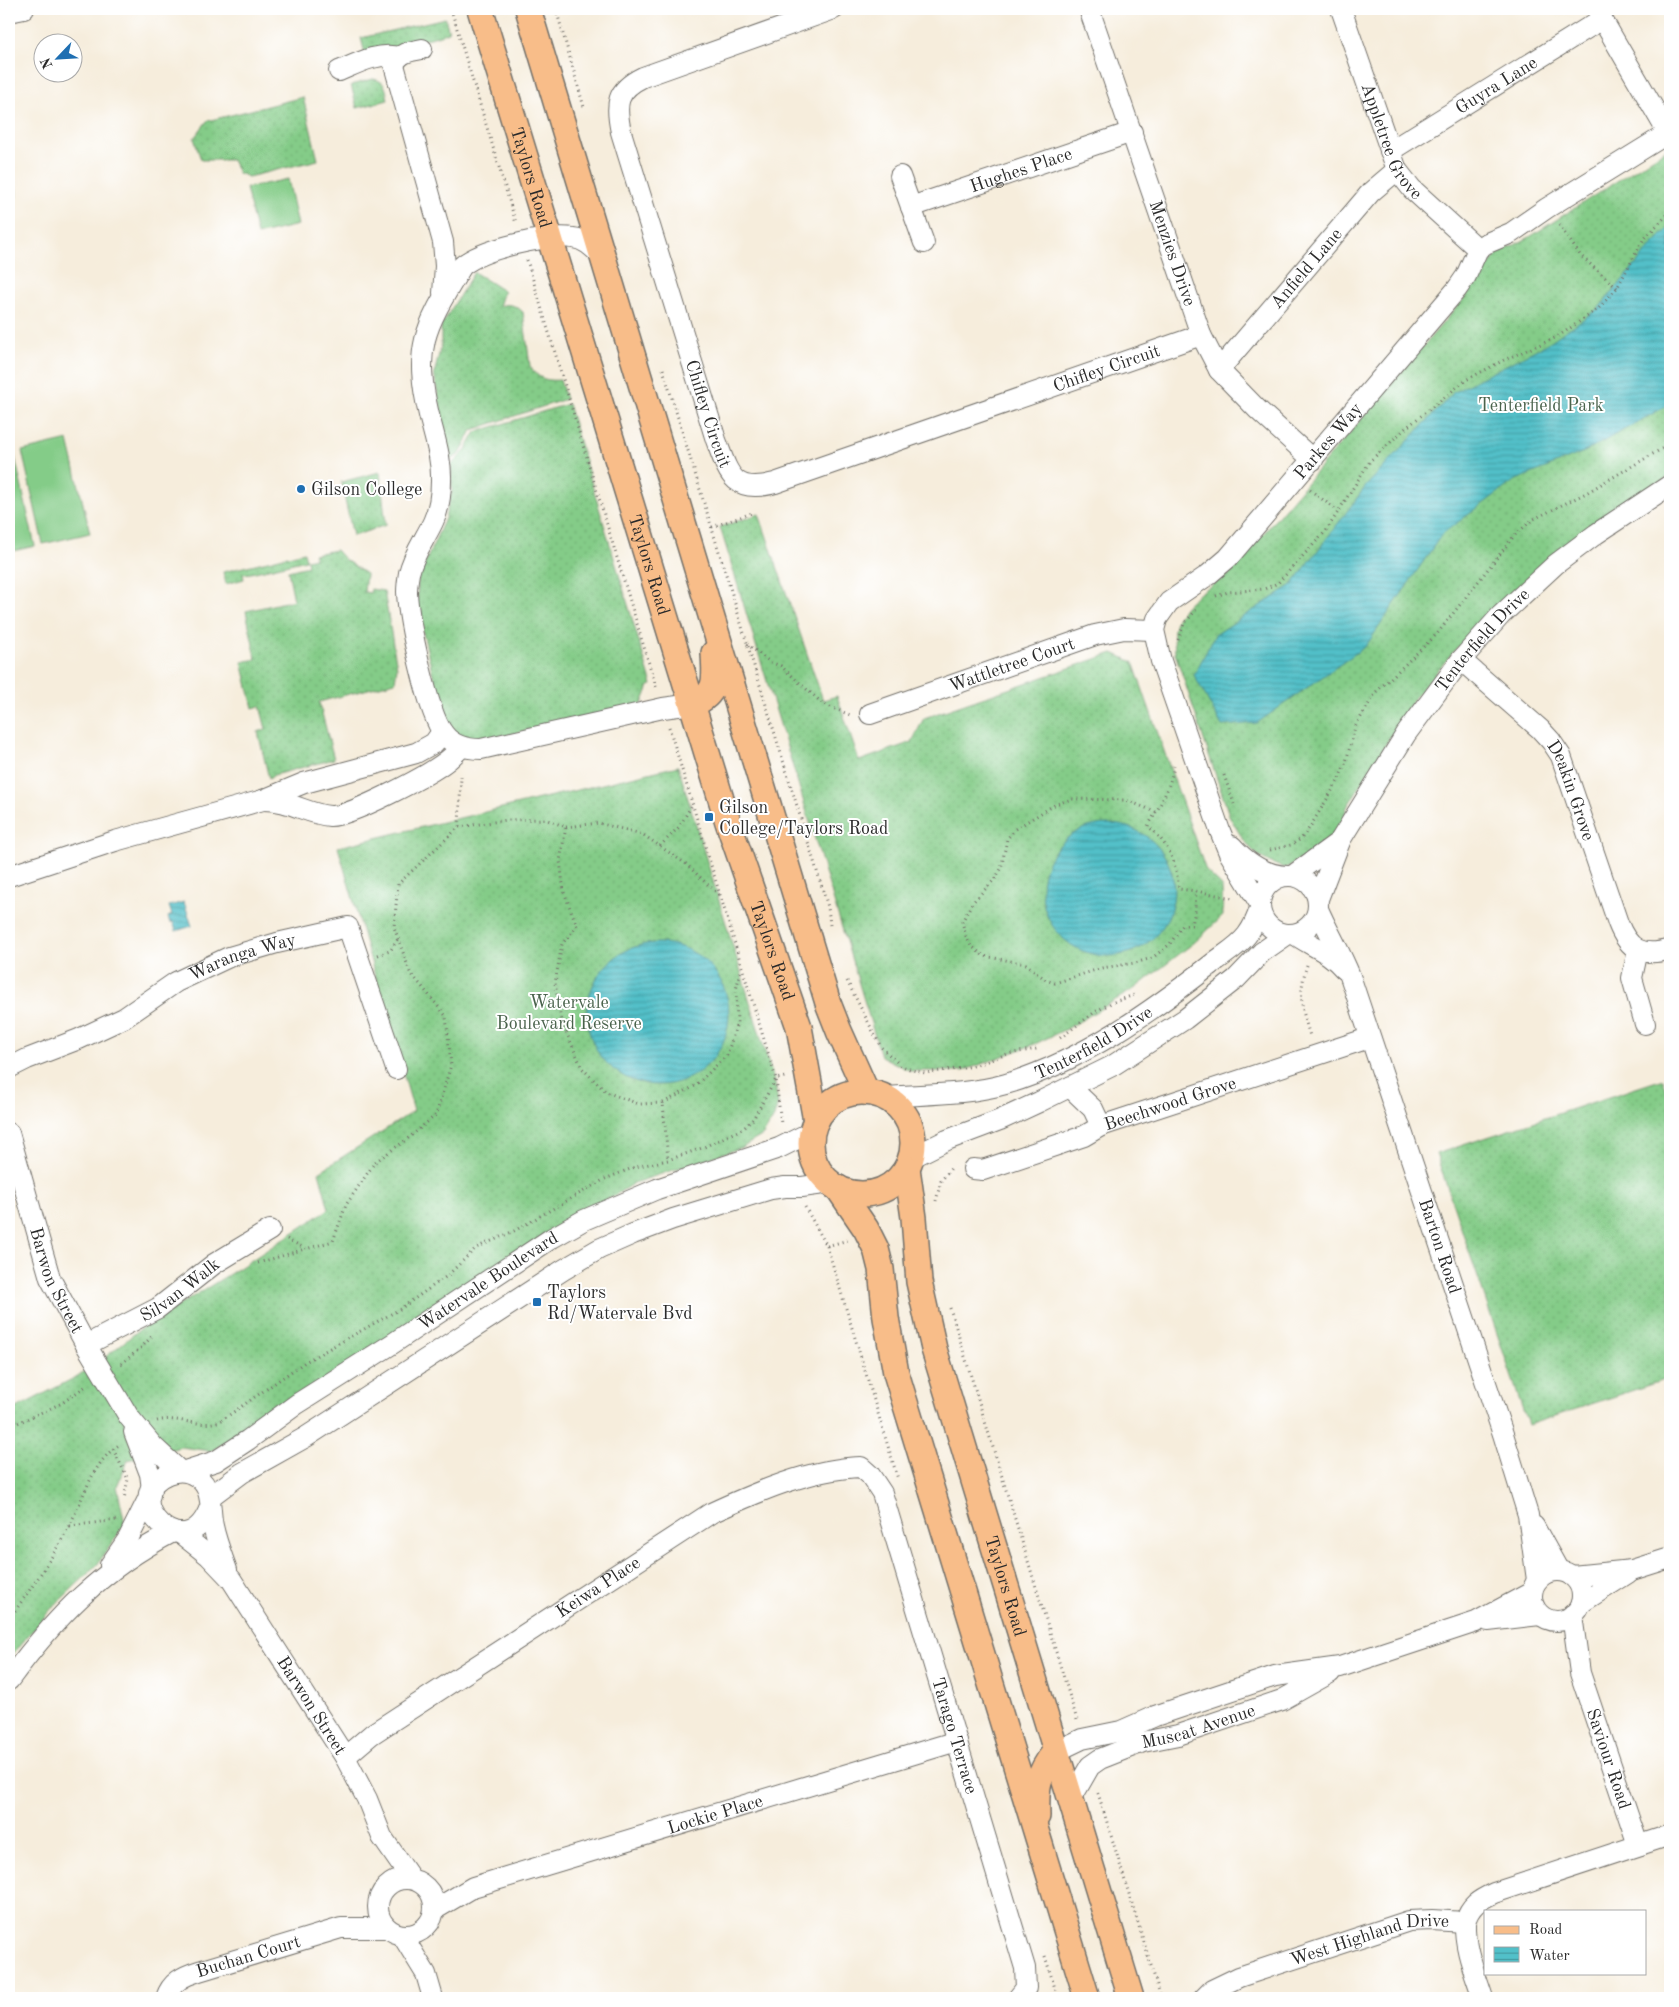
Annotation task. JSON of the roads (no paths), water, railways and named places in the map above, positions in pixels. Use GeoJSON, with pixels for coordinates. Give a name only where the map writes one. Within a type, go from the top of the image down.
{"type":"FeatureCollection","features":[{"type":"Feature","properties":{"kind":"main road","name":"Taylors Road"},"geometry":{"type":"LineString","coordinates":[[480,9],[728,822],[800,1027],[814,1126]]}},
{"type":"Feature","properties":{"kind":"main road","name":"Taylors Road"},"geometry":{"type":"LineString","coordinates":[[528,9],[828,1003],[839,1031],[875,1094]]}},
{"type":"Feature","properties":{"kind":"main road"},"geometry":{"type":"LineString","coordinates":[[693,704],[703,700],[711,691],[716,680],[712,621]]}},
{"type":"Feature","properties":{"kind":"main road"},"geometry":{"type":"LineString","coordinates":[[834,1185],[853,1193],[869,1194],[884,1189],[897,1180],[909,1163],[913,1144],[912,1130],[906,1116],[897,1105],[875,1094],[850,1093],[836,1099],[824,1108],[814,1126],[812,1154],[819,1170],[834,1185],[868,1232],[876,1250],[882,1269],[886,1318],[896,1373],[1086,1998]]}},
{"type":"Feature","properties":{"kind":"main road","name":"Taylors Road"},"geometry":{"type":"LineString","coordinates":[[909,1163],[919,1282],[924,1311],[1055,1752],[1131,1998]]}},
{"type":"Feature","properties":{"kind":"main road"},"geometry":{"type":"LineString","coordinates":[[1039,1846],[1038,1783],[1041,1772],[1055,1752]]}},
{"type":"Feature","properties":{"kind":"street"},"geometry":{"type":"LineString","coordinates":[[9,12],[24,9]]}},
{"type":"Feature","properties":{"kind":"street","name":"Chifley Circuit"},"geometry":{"type":"LineString","coordinates":[[834,9],[643,76],[628,85],[619,99],[617,107],[621,132],[716,440],[726,465],[737,481],[751,487],[775,483],[1201,335]]}},
{"type":"Feature","properties":{"kind":"street","name":"Menzies Drive"},"geometry":{"type":"LineString","coordinates":[[1089,9],[1201,335],[1218,370],[1313,460]]}},
{"type":"Feature","properties":{"kind":"street","name":"Appletree Grove"},"geometry":{"type":"LineString","coordinates":[[1341,9],[1394,161],[1412,189],[1478,249]]}},
{"type":"Feature","properties":{"kind":"street"},"geometry":{"type":"LineString","coordinates":[[1478,249],[1511,233],[1547,208],[1669,132],[1600,14]]}},
{"type":"Feature","properties":{"kind":"street","name":"Guyra Lane"},"geometry":{"type":"LineString","coordinates":[[1394,161],[1600,14]]}},
{"type":"Feature","properties":{"kind":"street"},"geometry":{"type":"LineString","coordinates":[[422,49],[397,66],[443,242],[445,266],[443,298]]}},
{"type":"Feature","properties":{"kind":"street","name":"Hughes Place"},"geometry":{"type":"LineString","coordinates":[[911,207],[1132,132]]}},
{"type":"Feature","properties":{"kind":"street","name":"Anfield Lane"},"geometry":{"type":"LineString","coordinates":[[1218,370],[1371,192],[1394,161]]}},
{"type":"Feature","properties":{"kind":"street"},"geometry":{"type":"LineString","coordinates":[[900,176],[924,242]]}},
{"type":"Feature","properties":{"kind":"street"},"geometry":{"type":"LineString","coordinates":[[471,748],[452,742],[442,732],[434,716],[409,613],[407,590],[410,572],[434,521],[439,502],[441,480],[440,462],[423,390],[421,370],[423,343],[430,321],[462,266],[469,260],[494,250],[522,243],[573,238],[585,242],[602,257]]}},
{"type":"Feature","properties":{"kind":"street","name":"Parkes Way"},"geometry":{"type":"LineString","coordinates":[[1154,630],[1157,619],[1169,602],[1208,575],[1228,558],[1313,460],[1457,289],[1466,276],[1478,249]]}},
{"type":"Feature","properties":{"kind":"street","name":"Tenterfield Drive"},"geometry":{"type":"LineString","coordinates":[[1318,904],[1341,839],[1406,734],[1461,660],[1501,615],[1556,564],[1596,534],[1670,485]]}},
{"type":"Feature","properties":{"kind":"street","name":"Wattletree Court"},"geometry":{"type":"LineString","coordinates":[[870,714],[1095,635],[1124,629],[1154,630]]}},
{"type":"Feature","properties":{"kind":"street"},"geometry":{"type":"LineString","coordinates":[[1154,630],[1156,644],[1170,687],[1220,831],[1229,853],[1260,906],[1262,916],[1273,929],[1291,934],[1303,931],[1310,926],[1318,904],[1314,890],[1308,883],[1289,876],[1275,875],[1262,870],[1248,861],[1220,831]]}},
{"type":"Feature","properties":{"kind":"street","name":"Deakin Grove"},"geometry":{"type":"LineString","coordinates":[[1461,660],[1540,729],[1561,756],[1618,923],[1627,941],[1638,950]]}},
{"type":"Feature","properties":{"kind":"street"},"geometry":{"type":"LineString","coordinates":[[263,800],[276,800],[320,814],[339,815],[368,805],[471,748],[663,708],[693,704]]}},
{"type":"Feature","properties":{"kind":"street"},"geometry":{"type":"LineString","coordinates":[[9,876],[115,841],[263,800],[304,783],[416,754],[434,743],[442,732]]}},
{"type":"Feature","properties":{"kind":"street","name":"Tenterfield Drive"},"geometry":{"type":"LineString","coordinates":[[1289,876],[1341,839]]}},
{"type":"Feature","properties":{"kind":"street"},"geometry":{"type":"LineString","coordinates":[[1260,906],[1262,895],[1271,882],[1289,876]]}},
{"type":"Feature","properties":{"kind":"street","name":"Barton Road"},"geometry":{"type":"LineString","coordinates":[[1318,904],[1327,930],[1341,954],[1350,976],[1369,1038],[1500,1425],[1528,1515],[1534,1586]]}},
{"type":"Feature","properties":{"kind":"street","name":"Tenterfield Drive"},"geometry":{"type":"LineString","coordinates":[[875,1094],[963,1092],[1004,1084],[1048,1068],[1103,1040],[1180,990],[1240,942],[1252,927],[1260,906]]}},
{"type":"Feature","properties":{"kind":"street","name":"Waranga Way"},"geometry":{"type":"LineString","coordinates":[[9,1068],[124,1018],[176,982],[229,957],[277,943],[348,927],[396,1069]]}},
{"type":"Feature","properties":{"kind":"street","name":"Tenterfield Drive"},"geometry":{"type":"LineString","coordinates":[[909,1163],[947,1140],[1000,1120],[1112,1066],[1185,1019],[1236,979],[1262,952],[1291,934]]}},
{"type":"Feature","properties":{"kind":"street","name":"Barton Road"},"geometry":{"type":"LineString","coordinates":[[1291,934],[1337,960],[1350,976]]}},
{"type":"Feature","properties":{"kind":"street"},"geometry":{"type":"LineString","coordinates":[[1645,1024],[1632,978],[1638,950],[1656,953],[1670,949]]}},
{"type":"Feature","properties":{"kind":"street","name":"Beechwood Grove"},"geometry":{"type":"LineString","coordinates":[[973,1169],[983,1170],[1084,1136],[1101,1126],[1369,1038]]}},
{"type":"Feature","properties":{"kind":"street","name":"Tenterfield Drive"},"geometry":{"type":"LineString","coordinates":[[1070,1087],[1092,1109],[1101,1126]]}},
{"type":"Feature","properties":{"kind":"street","name":"Watervale Boulevard"},"geometry":{"type":"LineString","coordinates":[[182,1471],[207,1465],[223,1457],[296,1404],[392,1344],[552,1238],[584,1220],[657,1189],[779,1148],[814,1126]]}},
{"type":"Feature","properties":{"kind":"street","name":"Barwon Street"},"geometry":{"type":"LineString","coordinates":[[9,1133],[50,1278],[86,1345],[134,1427],[150,1474],[151,1492]]}},
{"type":"Feature","properties":{"kind":"street","name":"Watervale Boulevard"},"geometry":{"type":"LineString","coordinates":[[210,1502],[242,1473],[306,1437],[599,1249],[673,1219],[771,1189],[793,1186],[834,1185]]}},
{"type":"Feature","properties":{"kind":"street","name":"Silvan Walk"},"geometry":{"type":"LineString","coordinates":[[86,1345],[158,1308],[214,1264],[270,1230]]}},
{"type":"Feature","properties":{"kind":"street","name":"Barwon Street"},"geometry":{"type":"LineString","coordinates":[[134,1427],[182,1471]]}},
{"type":"Feature","properties":{"kind":"street","name":"Keiwa Place"},"geometry":{"type":"LineString","coordinates":[[345,1757],[372,1734],[711,1514],[746,1497],[788,1482],[840,1468],[861,1467],[870,1475]]}},
{"type":"Feature","properties":{"kind":"street"},"geometry":{"type":"LineString","coordinates":[[102,1577],[129,1525],[151,1492],[163,1476],[182,1471],[194,1474],[202,1480],[210,1502],[206,1518],[199,1526],[190,1531],[176,1532],[164,1528],[157,1522],[149,1505],[151,1492]]}},
{"type":"Feature","properties":{"kind":"street","name":"Tarago Terrace"},"geometry":{"type":"LineString","coordinates":[[870,1475],[882,1493],[1026,1968],[1026,1988],[1018,1998]]}},
{"type":"Feature","properties":{"kind":"street","name":"Barwon Street"},"geometry":{"type":"LineString","coordinates":[[210,1502],[218,1543],[231,1579]]}},
{"type":"Feature","properties":{"kind":"street","name":"Barton Road"},"geometry":{"type":"LineString","coordinates":[[1528,1515],[1565,1573]]}},
{"type":"Feature","properties":{"kind":"street"},"geometry":{"type":"LineString","coordinates":[[9,1680],[52,1624],[102,1577],[139,1551],[176,1532]]}},
{"type":"Feature","properties":{"kind":"street","name":"Barwon Street"},"geometry":{"type":"LineString","coordinates":[[176,1532],[208,1556],[231,1579],[345,1757],[367,1799],[382,1836],[419,1884]]}},
{"type":"Feature","properties":{"kind":"street"},"geometry":{"type":"LineString","coordinates":[[1632,1570],[1566,1619],[1545,1617],[1535,1608],[1534,1586],[1543,1575],[1632,1570],[1670,1558]]}},
{"type":"Feature","properties":{"kind":"street"},"geometry":{"type":"LineString","coordinates":[[1565,1573],[1580,1588],[1577,1609]]}},
{"type":"Feature","properties":{"kind":"street","name":"Muscat Avenue"},"geometry":{"type":"LineString","coordinates":[[1071,1800],[1090,1766],[1100,1759],[1143,1742],[1178,1735],[1282,1700],[1340,1668],[1476,1622],[1534,1586]]}},
{"type":"Feature","properties":{"kind":"street","name":"Saviour Road"},"geometry":{"type":"LineString","coordinates":[[1577,1609],[1580,1672]]}},
{"type":"Feature","properties":{"kind":"street","name":"Muscat Avenue"},"geometry":{"type":"LineString","coordinates":[[1476,1622],[1545,1617]]}},
{"type":"Feature","properties":{"kind":"street","name":"Saviour Road"},"geometry":{"type":"LineString","coordinates":[[1545,1617],[1580,1672],[1638,1845]]}},
{"type":"Feature","properties":{"kind":"street","name":"Muscat Avenue"},"geometry":{"type":"LineString","coordinates":[[1055,1752],[1082,1739],[1121,1731],[1155,1716],[1275,1676],[1340,1668]]}},
{"type":"Feature","properties":{"kind":"street","name":"Lockie Place"},"geometry":{"type":"LineString","coordinates":[[430,1919],[473,1887],[957,1741]]}},
{"type":"Feature","properties":{"kind":"street","name":"West Highland Drive"},"geometry":{"type":"LineString","coordinates":[[1205,1998],[1212,1990],[1239,1977],[1409,1921],[1465,1922],[1471,1907],[1479,1900],[1670,1835]]}},
{"type":"Feature","properties":{"kind":"street","name":"Barwon Street"},"geometry":{"type":"LineString","coordinates":[[381,1896],[382,1836]]}},
{"type":"Feature","properties":{"kind":"street"},"geometry":{"type":"LineString","coordinates":[[426,1974],[394,1932],[381,1921],[381,1896],[392,1882],[402,1879],[419,1884],[434,1902],[430,1919],[426,1974],[433,1998]]}},
{"type":"Feature","properties":{"kind":"street","name":"Lockie Place"},"geometry":{"type":"LineString","coordinates":[[419,1884],[473,1887]]}},
{"type":"Feature","properties":{"kind":"street","name":"Buchan Court"},"geometry":{"type":"LineString","coordinates":[[341,1928],[381,1896]]}},
{"type":"Feature","properties":{"kind":"street"},"geometry":{"type":"LineString","coordinates":[[394,1932],[419,1933],[430,1919]]}},
{"type":"Feature","properties":{"kind":"street"},"geometry":{"type":"LineString","coordinates":[[1465,1922],[1464,1936],[1468,1954],[1483,1998]]}},
{"type":"Feature","properties":{"kind":"street","name":"Buchan Court"},"geometry":{"type":"LineString","coordinates":[[166,1998],[171,1987],[188,1974],[341,1928],[394,1932]]}},
{"type":"Feature","properties":{"kind":"water"},"geometry":{"type":"Polygon","coordinates":[[[1670,227],[1670,404],[1586,451],[1514,481],[1442,534],[1366,646],[1257,723],[1222,726],[1194,675],[1215,635],[1292,585],[1366,486],[1454,392],[1545,345],[1598,309],[1670,227]]]}},
{"type":"Feature","properties":{"kind":"water"},"geometry":{"type":"Polygon","coordinates":[[[1108,824],[1121,825],[1133,829],[1155,843],[1169,865],[1173,877],[1173,903],[1169,915],[1155,937],[1133,951],[1121,955],[1108,956],[1095,955],[1083,951],[1061,937],[1047,915],[1043,903],[1042,890],[1043,877],[1047,865],[1061,843],[1083,829],[1095,825],[1108,824]]]}},
{"type":"Feature","properties":{"kind":"water"},"geometry":{"type":"Polygon","coordinates":[[[184,902],[192,926],[176,931],[173,922],[170,923],[168,917],[172,915],[169,906],[184,902]]]}},
{"type":"Feature","properties":{"kind":"water"},"geometry":{"type":"Polygon","coordinates":[[[658,943],[672,944],[685,948],[708,964],[724,987],[728,1000],[728,1028],[724,1041],[708,1064],[685,1080],[672,1084],[658,1085],[644,1084],[631,1080],[608,1064],[592,1041],[588,1028],[587,1014],[588,1000],[592,987],[608,964],[631,948],[644,944],[658,943]]]}},
{"type":"Feature","properties":{"kind":"place","name":"Gilson College"},"geometry":{"type":"Point","coordinates":[301,489]}},
{"type":"Feature","properties":{"kind":"place","name":"Gilson College/Taylors Road"},"geometry":{"type":"Point","coordinates":[709,817]}},
{"type":"Feature","properties":{"kind":"place","name":"Taylors Rd/Watervale Bvd"},"geometry":{"type":"Point","coordinates":[537,1302]}},
{"type":"Feature","properties":{"kind":"park label","name":"Tenterfield Park"},"geometry":{"type":"Point","coordinates":[1541,405]}},
{"type":"Feature","properties":{"kind":"park label","name":"Watervale Boulevard Reserve"},"geometry":{"type":"Point","coordinates":[569,1012]}}]}
